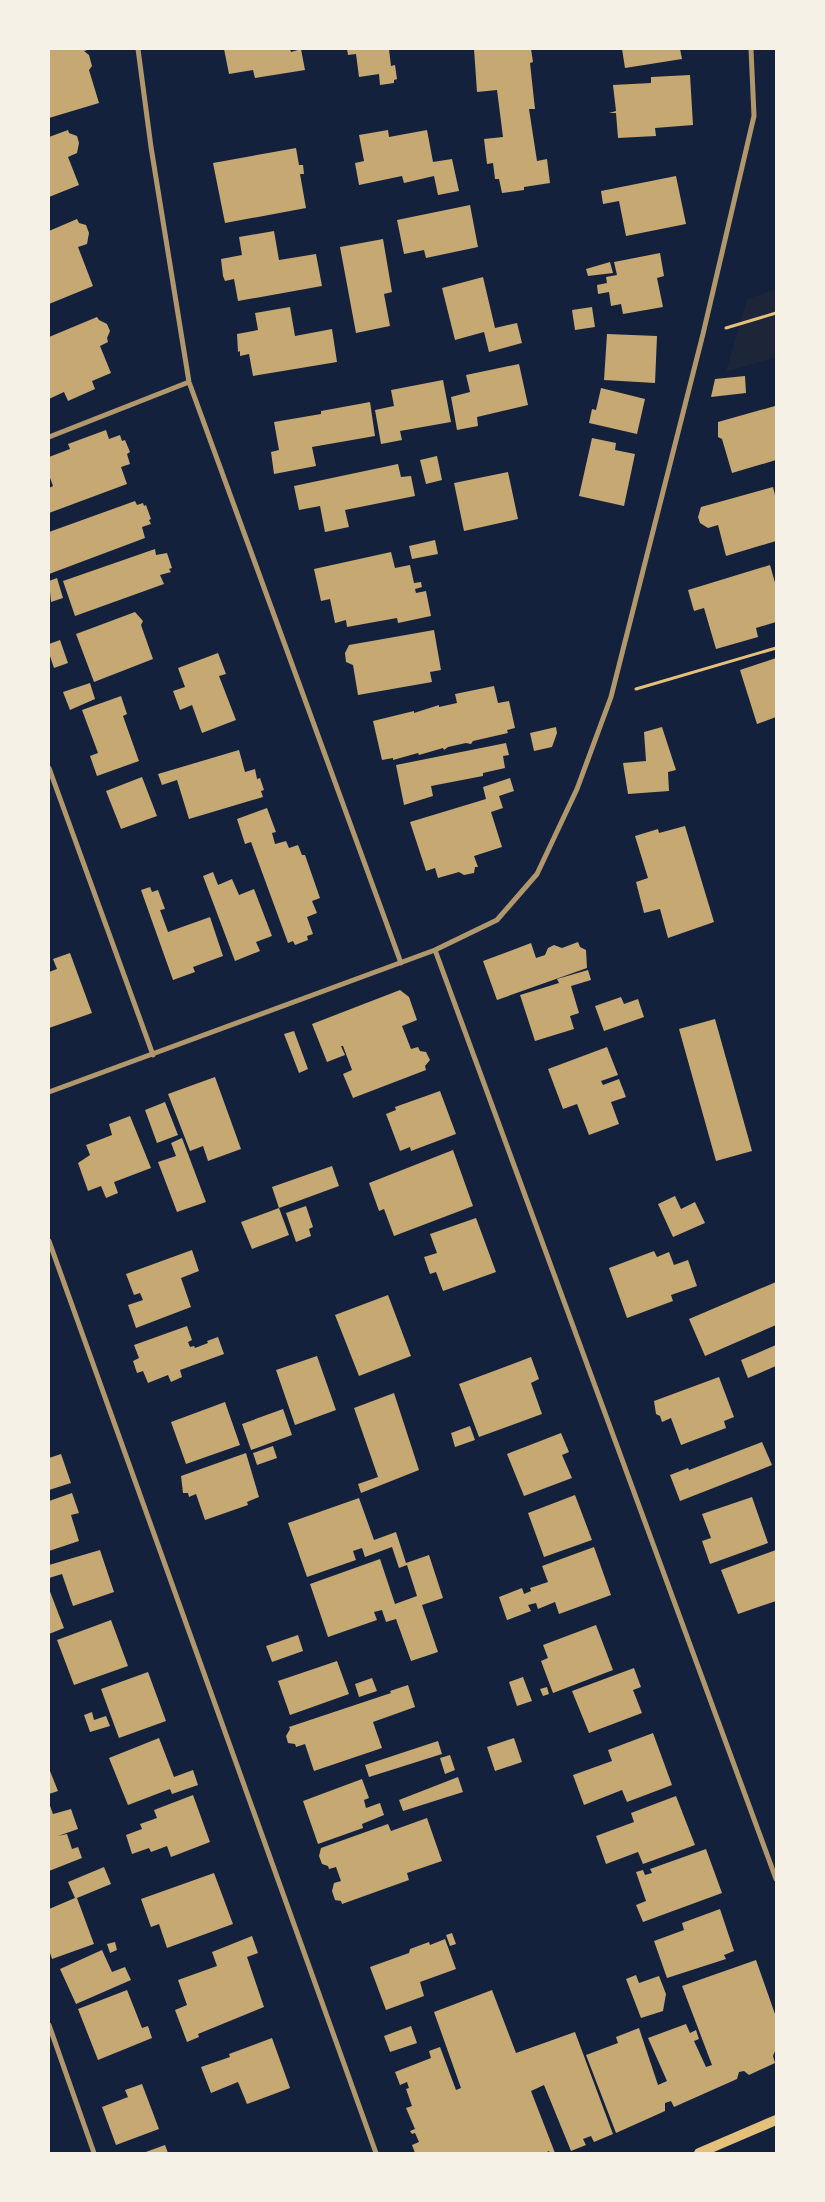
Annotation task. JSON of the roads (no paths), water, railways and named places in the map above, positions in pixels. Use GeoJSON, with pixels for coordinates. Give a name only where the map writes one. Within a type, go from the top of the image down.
{"type":"FeatureCollection","features":[{"type":"Feature","properties":{"kind":"main road"},"geometry":{"type":"LineString","coordinates":[[699,2153],[776,2120]]}},
{"type":"Feature","properties":{"kind":"street"},"geometry":{"type":"LineString","coordinates":[[138,49],[189,382],[401,963]]}},
{"type":"Feature","properties":{"kind":"street"},"geometry":{"type":"LineString","coordinates":[[49,1092],[435,950],[497,920],[537,874],[576,789],[611,696],[703,334],[754,116],[751,49]]}},
{"type":"Feature","properties":{"kind":"street"},"geometry":{"type":"LineString","coordinates":[[49,437],[189,382]]}},
{"type":"Feature","properties":{"kind":"street"},"geometry":{"type":"LineString","coordinates":[[49,768],[153,1055]]}},
{"type":"Feature","properties":{"kind":"street"},"geometry":{"type":"LineString","coordinates":[[435,950],[776,1879]]}},
{"type":"Feature","properties":{"kind":"street"},"geometry":{"type":"LineString","coordinates":[[49,1241],[376,2153]]}},
{"type":"Feature","properties":{"kind":"street"},"geometry":{"type":"LineString","coordinates":[[49,2025],[94,2153]]}}]}
